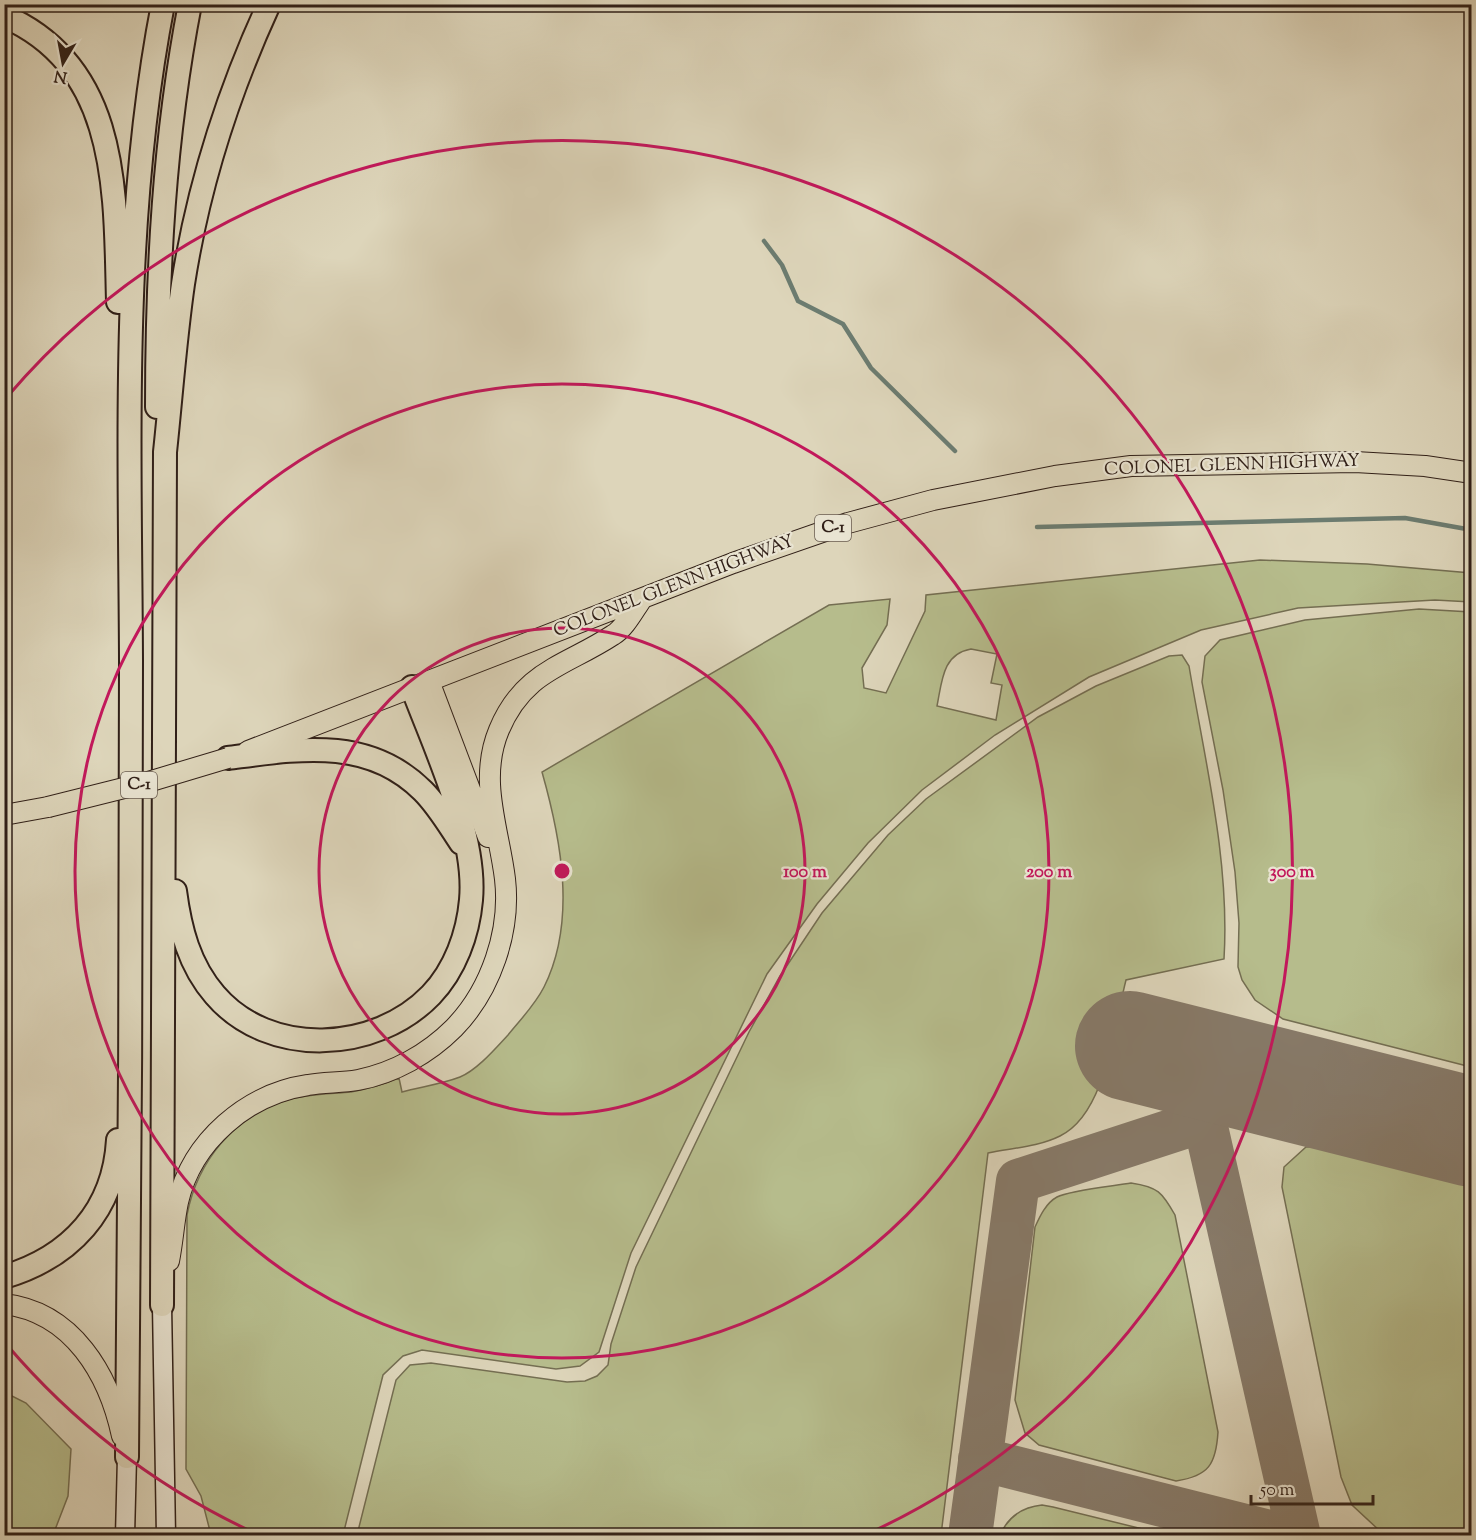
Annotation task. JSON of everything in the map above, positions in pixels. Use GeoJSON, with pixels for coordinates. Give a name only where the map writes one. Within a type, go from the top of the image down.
{"type":"FeatureCollection","features":[{"type":"Feature","properties":{"kind":"highway"},"geometry":{"type":"LineString","coordinates":[[127,1457],[132,1080],[130,330],[143,149],[163,4]]}},
{"type":"Feature","properties":{"kind":"highway"},"geometry":{"type":"LineString","coordinates":[[165,452],[157,432],[157,291],[174,100],[190,4]]}},
{"type":"Feature","properties":{"kind":"highway"},"geometry":{"type":"LineString","coordinates":[[162,1305],[165,452],[178,319],[193,234],[223,121],[269,4]]}},
{"type":"Feature","properties":{"kind":"highway"},"geometry":{"type":"LineString","coordinates":[[4,16],[32,31],[63,58],[82,83],[96,110],[106,140],[111,176],[116,225],[118,312],[130,330]]}},
{"type":"Feature","properties":{"kind":"highway"},"geometry":{"type":"LineString","coordinates":[[164,847],[182,933],[201,976],[216,996],[249,1023],[299,1039],[320,1041],[346,1039],[382,1028],[416,1008],[436,988],[459,951],[469,920],[472,898],[465,828],[420,684]]}},
{"type":"Feature","properties":{"kind":"highway"},"geometry":{"type":"LineString","coordinates":[[228,758],[322,748],[344,750],[380,761],[410,779],[424,792],[466,849]]}},
{"type":"Feature","properties":{"kind":"highway"},"geometry":{"type":"LineString","coordinates":[[4,1277],[51,1257],[79,1234],[100,1207],[117,1162],[118,1137],[132,1080]]}},
{"type":"Feature","properties":{"kind":"main road","name":"COLONEL GLENN HIGHWAY"},"geometry":{"type":"LineString","coordinates":[[4,815],[48,807],[148,782],[228,758],[733,563],[848,523],[956,495],[1066,474],[1131,466],[1355,462],[1425,466],[1472,472]]}},
{"type":"Feature","properties":{"kind":"main road"},"geometry":{"type":"LineString","coordinates":[[162,1305],[178,1202],[190,1170],[214,1134],[248,1107],[268,1096],[308,1085],[366,1078],[406,1063],[439,1042],[464,1016],[486,981],[500,940],[506,894],[489,788],[490,767],[499,730],[516,700],[540,675],[616,634],[642,599]]}},
{"type":"Feature","properties":{"kind":"main road"},"geometry":{"type":"LineString","coordinates":[[420,684],[487,836],[497,845]]}},
{"type":"Feature","properties":{"kind":"main road"},"geometry":{"type":"LineString","coordinates":[[4,1304],[45,1318],[75,1340],[88,1353],[108,1386],[127,1457]]}},
{"type":"Feature","properties":{"kind":"street"},"geometry":{"type":"LineString","coordinates":[[162,1305],[166,1536]]}},
{"type":"Feature","properties":{"kind":"street"},"geometry":{"type":"LineString","coordinates":[[125,1536],[127,1457]]}},
{"type":"Feature","properties":{"kind":"green space"},"geometry":{"type":"Polygon","coordinates":[[[1260,560],[1367,564],[1471,573],[1471,602],[1435,600],[1298,608],[1201,630],[1089,677],[995,735],[922,790],[868,843],[817,904],[767,974],[631,1253],[599,1352],[580,1366],[556,1369],[422,1350],[403,1356],[383,1375],[343,1535],[211,1535],[201,1496],[186,1469],[187,1215],[199,1177],[221,1144],[250,1117],[287,1100],[311,1095],[351,1092],[399,1078],[402,1092],[460,1077],[486,1059],[508,1035],[544,987],[554,962],[560,935],[563,880],[560,852],[542,772],[829,605],[890,599],[887,625],[862,668],[864,688],[886,693],[925,611],[926,595],[1260,560]],[[971,649],[954,657],[945,670],[937,706],[996,720],[1002,685],[991,683],[997,654],[971,649]]]}},
{"type":"Feature","properties":{"kind":"green space"},"geometry":{"type":"Polygon","coordinates":[[[1419,609],[1471,612],[1471,1067],[1283,1019],[1255,1000],[1242,980],[1238,967],[1239,923],[1235,872],[1223,790],[1202,682],[1205,656],[1220,640],[1305,620],[1419,609]]]}},
{"type":"Feature","properties":{"kind":"green space"},"geometry":{"type":"Polygon","coordinates":[[[1182,655],[1189,666],[1215,812],[1223,885],[1224,959],[1126,980],[1106,1067],[1088,1109],[1076,1125],[1060,1136],[1043,1143],[988,1153],[941,1535],[357,1535],[396,1380],[410,1365],[431,1363],[567,1382],[585,1381],[597,1376],[608,1365],[611,1344],[636,1267],[749,1032],[780,976],[822,913],[888,835],[926,799],[1038,717],[1096,686],[1169,656],[1182,655]]]}},
{"type":"Feature","properties":{"kind":"green space"},"geometry":{"type":"Polygon","coordinates":[[[1326,1146],[1471,1183],[1471,1535],[1397,1535],[1381,1532],[1352,1505],[1341,1477],[1282,1187],[1284,1167],[1306,1147],[1326,1146]]]}},
{"type":"Feature","properties":{"kind":"green space"},"geometry":{"type":"Polygon","coordinates":[[[1131,1183],[1147,1186],[1158,1192],[1175,1215],[1218,1432],[1213,1460],[1209,1467],[1196,1476],[1176,1481],[1039,1445],[1025,1433],[1015,1400],[1035,1227],[1041,1214],[1057,1197],[1082,1190],[1131,1183]]]}},
{"type":"Feature","properties":{"kind":"green space"},"geometry":{"type":"Polygon","coordinates":[[[4,1392],[26,1403],[71,1449],[68,1496],[53,1535],[5,1535],[4,1392]]]}},
{"type":"Feature","properties":{"kind":"green space"},"geometry":{"type":"Polygon","coordinates":[[[1042,1505],[1167,1535],[1000,1535],[1016,1514],[1042,1505]]]}},
{"type":"Feature","properties":{"kind":"waterway"},"geometry":{"type":"LineString","coordinates":[[764,241],[782,265],[798,301],[843,324],[871,368],[955,451]]}},
{"type":"Feature","properties":{"kind":"waterway"},"geometry":{"type":"LineString","coordinates":[[1037,527],[1405,518],[1472,530]]}},
{"type":"Feature","properties":{"kind":"taxiway"},"geometry":{"type":"LineString","coordinates":[[1191,1061],[1299,1536]]}},
{"type":"Feature","properties":{"kind":"taxiway"},"geometry":{"type":"LineString","coordinates":[[970,1536],[1018,1181],[1202,1121]]}},
{"type":"Feature","properties":{"kind":"taxiway"},"geometry":{"type":"LineString","coordinates":[[980,1459],[1285,1536]]}},
{"type":"Feature","properties":{"kind":"runway"},"geometry":{"type":"LineString","coordinates":[[1130,1046],[1472,1132]]}}]}
